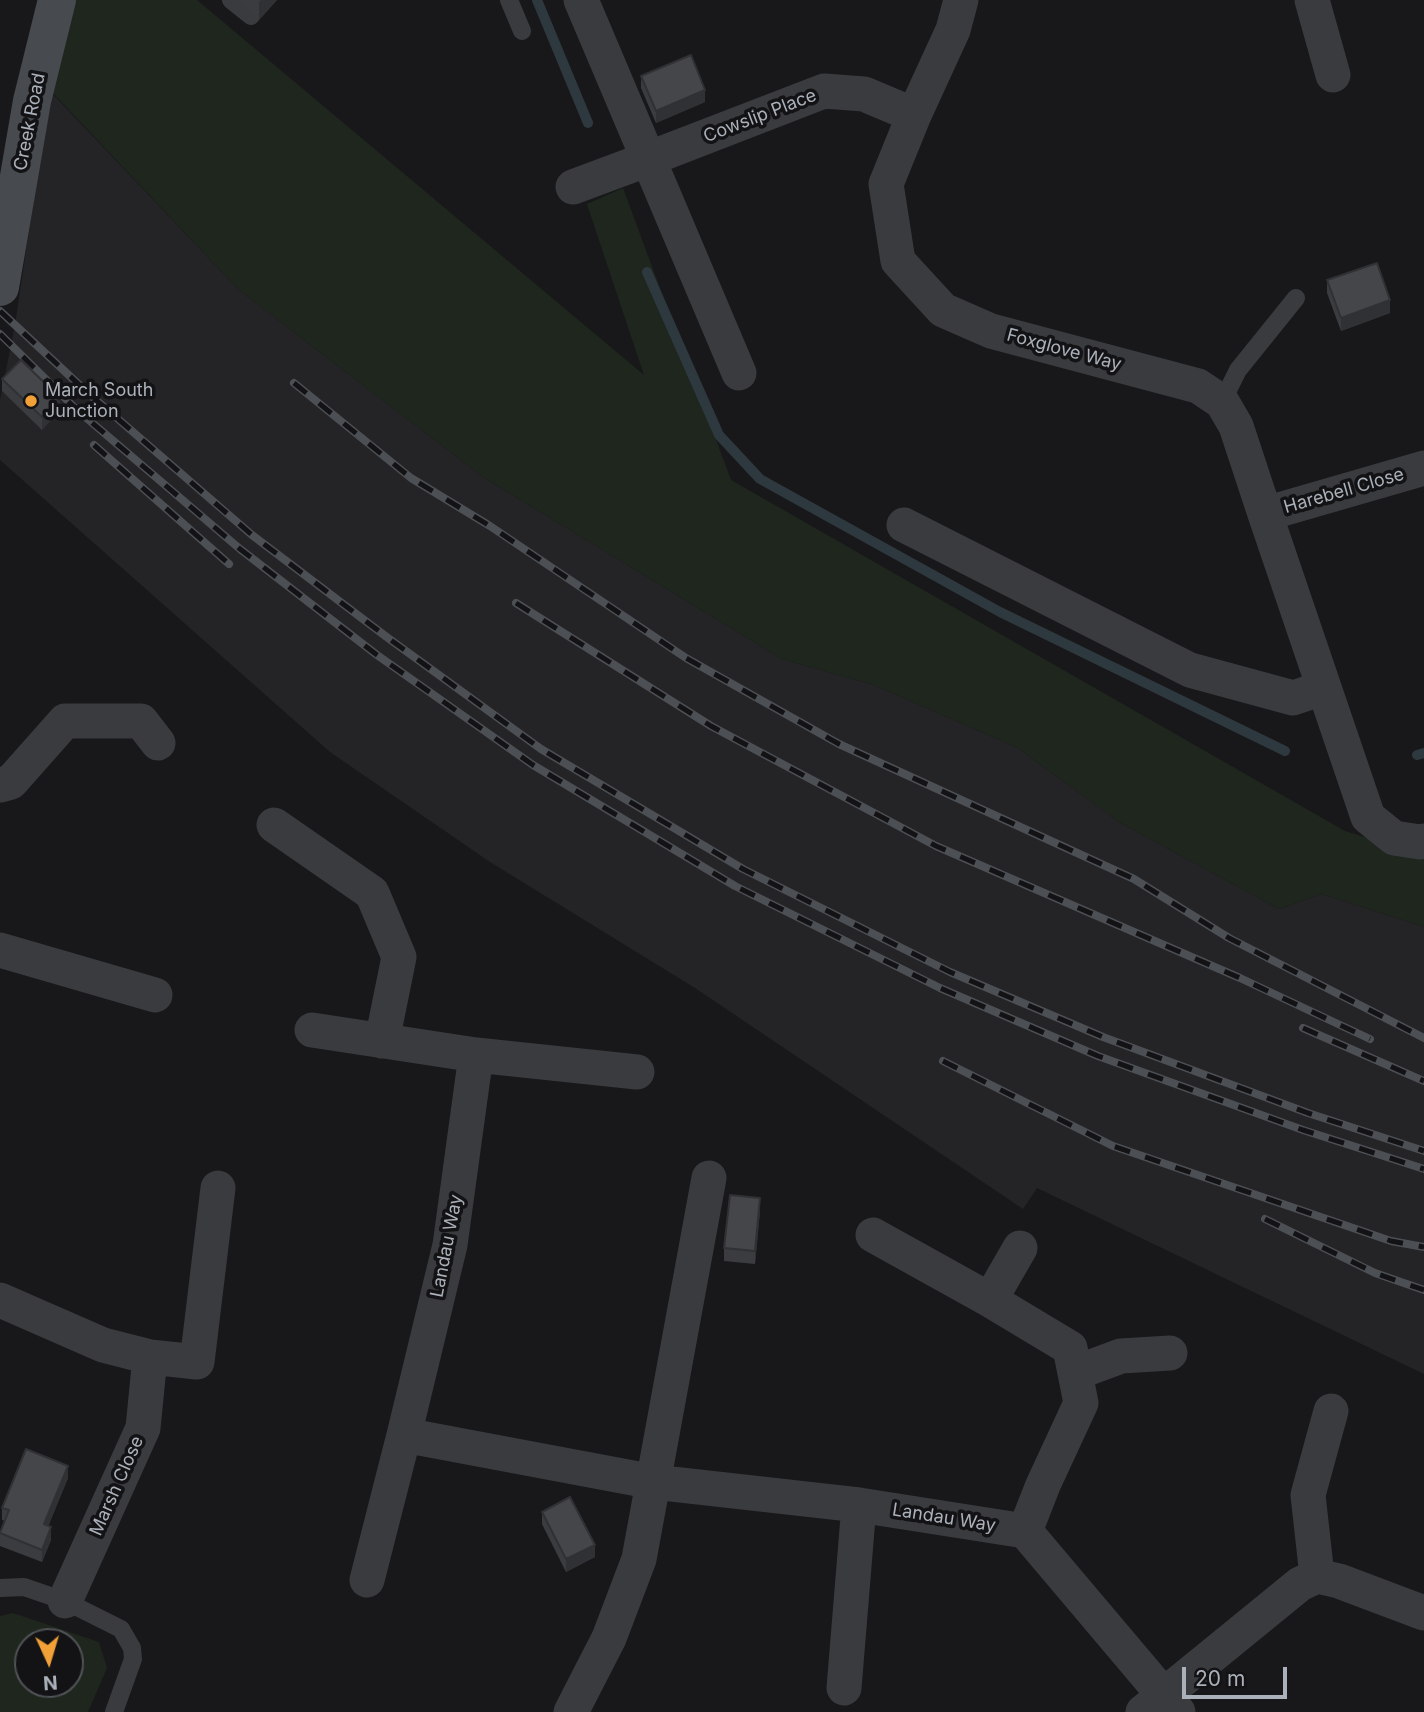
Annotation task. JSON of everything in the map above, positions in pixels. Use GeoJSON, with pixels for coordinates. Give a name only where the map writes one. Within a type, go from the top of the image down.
{"type":"FeatureCollection","features":[{"type":"Feature","properties":{"kind":"street","name":"Creek Road"},"geometry":{"type":"LineString","coordinates":[[0,287],[32,101],[57,0]]}},
{"type":"Feature","properties":{"kind":"street"},"geometry":{"type":"LineString","coordinates":[[581,0],[739,373]]}},
{"type":"Feature","properties":{"kind":"street","name":"Foxglove Way"},"geometry":{"type":"LineString","coordinates":[[961,0],[953,30],[886,184],[898,261],[943,310],[991,331],[1198,386],[1222,402]]}},
{"type":"Feature","properties":{"kind":"street"},"geometry":{"type":"LineString","coordinates":[[1312,0],[1334,75]]}},
{"type":"Feature","properties":{"kind":"street","name":"Cowslip Place"},"geometry":{"type":"LineString","coordinates":[[573,187],[824,91],[864,94],[914,115]]}},
{"type":"Feature","properties":{"kind":"street"},"geometry":{"type":"LineString","coordinates":[[1222,402],[1237,426],[1368,817],[1394,838],[1424,841]]}},
{"type":"Feature","properties":{"kind":"street","name":"Harebell Close"},"geometry":{"type":"LineString","coordinates":[[1265,514],[1424,468]]}},
{"type":"Feature","properties":{"kind":"street"},"geometry":{"type":"LineString","coordinates":[[904,524],[1190,670],[1293,698],[1323,688]]}},
{"type":"Feature","properties":{"kind":"street"},"geometry":{"type":"LineString","coordinates":[[0,785],[10,782],[65,721],[141,721],[158,743]]}},
{"type":"Feature","properties":{"kind":"street"},"geometry":{"type":"LineString","coordinates":[[274,825],[372,893],[399,957],[382,1041]]}},
{"type":"Feature","properties":{"kind":"street"},"geometry":{"type":"LineString","coordinates":[[0,950],[155,995]]}},
{"type":"Feature","properties":{"kind":"street"},"geometry":{"type":"LineString","coordinates":[[312,1030],[476,1055],[637,1072]]}},
{"type":"Feature","properties":{"kind":"street","name":"Landau Way"},"geometry":{"type":"LineString","coordinates":[[367,1580],[450,1245],[476,1055]]}},
{"type":"Feature","properties":{"kind":"street"},"geometry":{"type":"LineString","coordinates":[[571,1712],[609,1638],[639,1559],[709,1178]]}},
{"type":"Feature","properties":{"kind":"street"},"geometry":{"type":"LineString","coordinates":[[0,1300],[103,1345],[150,1357],[197,1362],[218,1188]]}},
{"type":"Feature","properties":{"kind":"street"},"geometry":{"type":"LineString","coordinates":[[873,1235],[1070,1348],[1081,1403],[1025,1531],[1161,1707],[1300,1584],[1317,1576],[1339,1581],[1424,1613]]}},
{"type":"Feature","properties":{"kind":"street"},"geometry":{"type":"LineString","coordinates":[[990,1300],[1020,1248]]}},
{"type":"Feature","properties":{"kind":"street"},"geometry":{"type":"LineString","coordinates":[[1075,1373],[1121,1356],[1170,1353]]}},
{"type":"Feature","properties":{"kind":"street","name":"Marsh Close"},"geometry":{"type":"LineString","coordinates":[[65,1601],[143,1428],[150,1357]]}},
{"type":"Feature","properties":{"kind":"street"},"geometry":{"type":"LineString","coordinates":[[1317,1576],[1308,1495],[1331,1411]]}},
{"type":"Feature","properties":{"kind":"street","name":"Landau Way"},"geometry":{"type":"LineString","coordinates":[[404,1435],[654,1482],[859,1505],[1025,1531]]}},
{"type":"Feature","properties":{"kind":"street"},"geometry":{"type":"LineString","coordinates":[[844,1688],[859,1505]]}},
{"type":"Feature","properties":{"kind":"lane"},"geometry":{"type":"LineString","coordinates":[[231,0],[251,16]]}},
{"type":"Feature","properties":{"kind":"lane"},"geometry":{"type":"LineString","coordinates":[[509,0],[522,31]]}},
{"type":"Feature","properties":{"kind":"lane"},"geometry":{"type":"LineString","coordinates":[[1222,402],[1238,370],[1296,298]]}},
{"type":"Feature","properties":{"kind":"lane"},"geometry":{"type":"LineString","coordinates":[[0,1588],[24,1587],[65,1601],[121,1629],[132,1648],[133,1659],[114,1712]]}},
{"type":"Feature","properties":{"kind":"shaded area"},"geometry":{"type":"Polygon","coordinates":[[[75,0],[197,0],[644,375],[587,204],[623,188],[731,480],[1345,831],[1424,855],[1424,927],[1322,894],[1279,909],[1119,822],[1018,748],[874,685],[782,659],[483,477],[239,290],[51,91],[75,0]]]}},
{"type":"Feature","properties":{"kind":"shaded area"},"geometry":{"type":"Polygon","coordinates":[[[50,91],[239,290],[483,477],[782,659],[874,685],[1018,748],[1119,822],[1279,909],[1322,894],[1424,927],[1424,1374],[1037,1188],[1023,1209],[695,988],[490,862],[330,752],[0,460],[0,400],[15,325],[50,91]]]}},
{"type":"Feature","properties":{"kind":"shaded area"},"geometry":{"type":"Polygon","coordinates":[[[13,1613],[57,1628],[14,1628],[14,1698],[84,1698],[84,1637],[99,1642],[107,1668],[88,1712],[0,1712],[0,1616],[13,1613]]]}},
{"type":"Feature","properties":{"kind":"building"},"geometry":{"type":"Polygon","coordinates":[[[691,55],[705,90],[656,111],[641,76],[691,55]]]}},
{"type":"Feature","properties":{"kind":"building"},"geometry":{"type":"Polygon","coordinates":[[[1377,263],[1390,300],[1341,318],[1327,280],[1377,263]]]}},
{"type":"Feature","properties":{"kind":"building"},"geometry":{"type":"Polygon","coordinates":[[[21,360],[60,398],[42,417],[2,379],[21,360]]]}},
{"type":"Feature","properties":{"kind":"building"},"geometry":{"type":"Polygon","coordinates":[[[730,1195],[760,1198],[755,1251],[724,1248],[730,1195]]]}},
{"type":"Feature","properties":{"kind":"building"},"geometry":{"type":"Polygon","coordinates":[[[26,1449],[68,1466],[44,1524],[51,1527],[42,1550],[0,1533],[9,1510],[2,1508],[26,1449]]]}},
{"type":"Feature","properties":{"kind":"building"},"geometry":{"type":"Polygon","coordinates":[[[570,1497],[595,1545],[566,1559],[542,1512],[570,1497]]]}},
{"type":"Feature","properties":{"kind":"waterway"},"geometry":{"type":"LineString","coordinates":[[537,0],[588,123]]}},
{"type":"Feature","properties":{"kind":"waterway"},"geometry":{"type":"LineString","coordinates":[[647,272],[719,435],[760,479],[1000,612],[1285,751]]}},
{"type":"Feature","properties":{"kind":"waterway"},"geometry":{"type":"LineString","coordinates":[[1417,755],[1424,753]]}},
{"type":"Feature","properties":{"kind":"railway"},"geometry":{"type":"LineString","coordinates":[[0,311],[88,393],[252,535],[388,638],[541,749],[743,869],[950,972],[1103,1037],[1308,1113],[1424,1151]]}},
{"type":"Feature","properties":{"kind":"railway"},"geometry":{"type":"LineString","coordinates":[[0,334],[76,409],[240,549],[377,655],[533,765],[735,886],[940,988],[1098,1056],[1303,1130],[1424,1169]]}},
{"type":"Feature","properties":{"kind":"railway"},"geometry":{"type":"LineString","coordinates":[[294,383],[411,478],[490,526],[686,658],[839,744],[1134,879],[1229,938],[1424,1038]]}},
{"type":"Feature","properties":{"kind":"railway"},"geometry":{"type":"LineString","coordinates":[[94,445],[229,564]]}},
{"type":"Feature","properties":{"kind":"railway"},"geometry":{"type":"LineString","coordinates":[[516,603],[711,726],[936,846],[1240,978],[1370,1039]]}},
{"type":"Feature","properties":{"kind":"railway"},"geometry":{"type":"LineString","coordinates":[[1303,1028],[1424,1081]]}},
{"type":"Feature","properties":{"kind":"railway"},"geometry":{"type":"LineString","coordinates":[[943,1061],[1113,1146],[1391,1241],[1424,1247]]}},
{"type":"Feature","properties":{"kind":"railway"},"geometry":{"type":"LineString","coordinates":[[1265,1219],[1375,1273],[1424,1290]]}},
{"type":"Feature","properties":{"kind":"place","name":"March South Junction"},"geometry":{"type":"Point","coordinates":[31,401]}}]}
